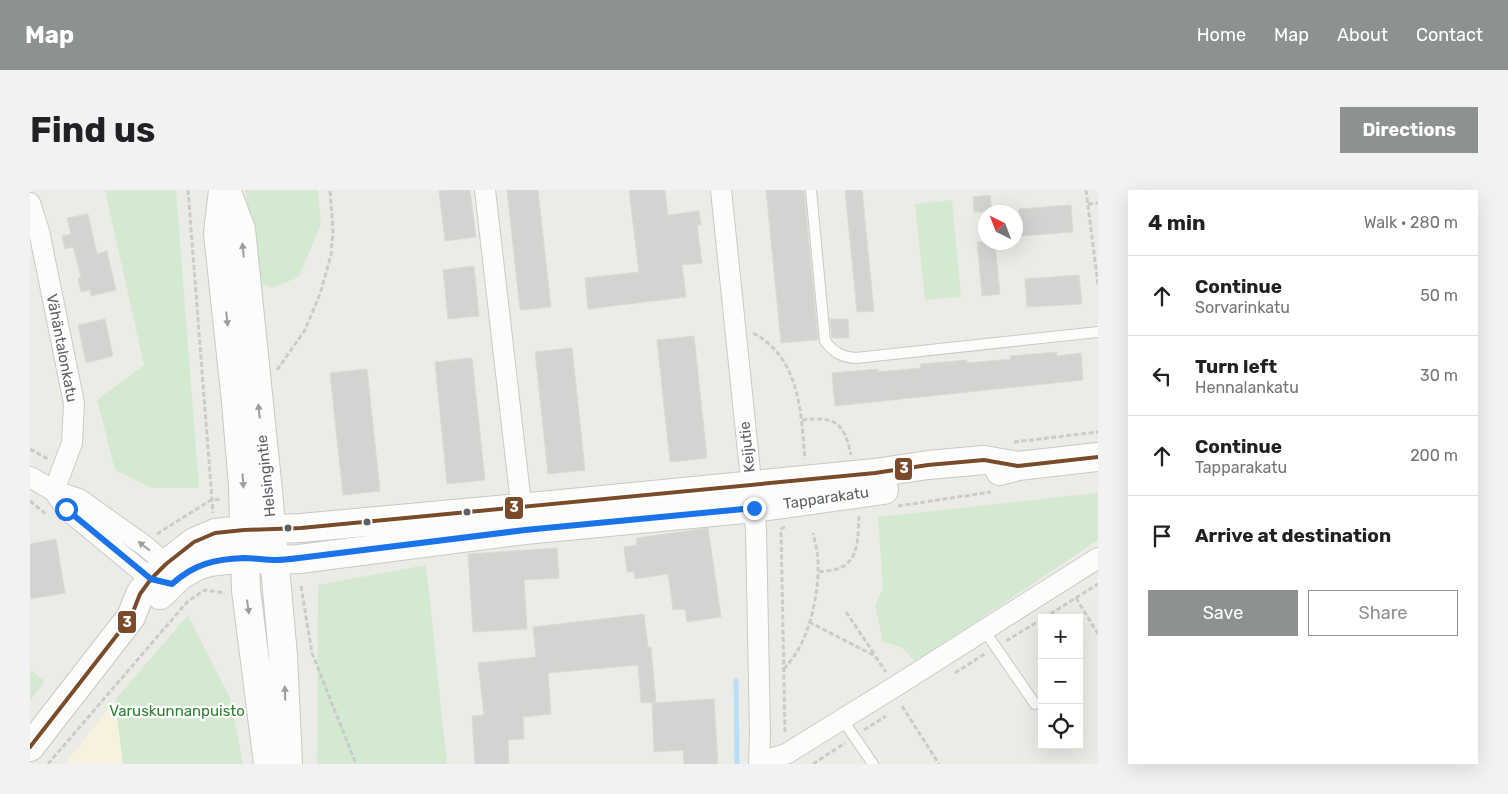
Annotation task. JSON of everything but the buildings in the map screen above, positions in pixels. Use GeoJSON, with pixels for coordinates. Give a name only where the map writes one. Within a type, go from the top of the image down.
{"type":"FeatureCollection","features":[{"type":"Feature","properties":{"kind":"main road","name":"Helsingintie"},"geometry":{"type":"LineString","coordinates":[[224,190],[241,229],[276,573],[283,655],[288,764]]}},
{"type":"Feature","properties":{"kind":"main road","name":"Helsingintie"},"geometry":{"type":"LineString","coordinates":[[224,190],[218,233],[236,402],[243,486],[244,530],[232,559],[235,592],[268,764]]}},
{"type":"Feature","properties":{"kind":"main road","name":"Tapparakatu"},"geometry":{"type":"LineString","coordinates":[[163,576],[194,542],[215,533],[244,530],[523,519],[980,477],[1018,466],[1098,457]]}},
{"type":"Feature","properties":{"kind":"main road","name":"Tapparakatu"},"geometry":{"type":"LineString","coordinates":[[232,559],[276,573],[299,558],[523,519]]}},
{"type":"Feature","properties":{"kind":"main road"},"geometry":{"type":"LineString","coordinates":[[30,747],[131,617],[152,603],[163,576],[181,575],[197,566],[232,559]]}},
{"type":"Feature","properties":{"kind":"street"},"geometry":{"type":"LineString","coordinates":[[485,190],[523,519]]}},
{"type":"Feature","properties":{"kind":"street","name":"Keijutie"},"geometry":{"type":"LineString","coordinates":[[721,190],[756,529],[759,763]]}},
{"type":"Feature","properties":{"kind":"street","name":"Vähäntalonkatu"},"geometry":{"type":"LineString","coordinates":[[30,203],[39,231],[74,403],[72,443],[54,491]]}},
{"type":"Feature","properties":{"kind":"street"},"geometry":{"type":"LineString","coordinates":[[30,476],[54,491],[79,499],[145,546],[163,576]]}},
{"type":"Feature","properties":{"kind":"street"},"geometry":{"type":"LineString","coordinates":[[759,763],[786,754],[1098,558]]}},
{"type":"Feature","properties":{"kind":"lane"},"geometry":{"type":"LineString","coordinates":[[811,190],[825,341],[838,354],[856,358],[1098,332]]}},
{"type":"Feature","properties":{"kind":"lane"},"geometry":{"type":"LineString","coordinates":[[984,630],[1035,704]]}},
{"type":"Feature","properties":{"kind":"lane"},"geometry":{"type":"LineString","coordinates":[[842,719],[873,764]]}},
{"type":"Feature","properties":{"kind":"path"},"geometry":{"type":"LineString","coordinates":[[188,190],[215,533]]}},
{"type":"Feature","properties":{"kind":"path"},"geometry":{"type":"LineString","coordinates":[[275,373],[305,330],[320,294],[331,255],[333,232],[330,190]]}},
{"type":"Feature","properties":{"kind":"path"},"geometry":{"type":"LineString","coordinates":[[1086,190],[1098,284]]}},
{"type":"Feature","properties":{"kind":"path"},"geometry":{"type":"LineString","coordinates":[[1088,204],[1098,203]]}},
{"type":"Feature","properties":{"kind":"path"},"geometry":{"type":"LineString","coordinates":[[753,333],[762,337],[779,353],[797,388],[805,459]]}},
{"type":"Feature","properties":{"kind":"path"},"geometry":{"type":"LineString","coordinates":[[802,420],[825,418],[838,425],[847,438],[852,461]]}},
{"type":"Feature","properties":{"kind":"path"},"geometry":{"type":"LineString","coordinates":[[897,506],[992,492]]}},
{"type":"Feature","properties":{"kind":"path"},"geometry":{"type":"LineString","coordinates":[[818,572],[841,568],[852,559],[858,540],[860,512],[851,513]]}},
{"type":"Feature","properties":{"kind":"path"},"geometry":{"type":"LineString","coordinates":[[786,754],[781,529],[787,526]]}},
{"type":"Feature","properties":{"kind":"path"},"geometry":{"type":"LineString","coordinates":[[784,670],[798,649],[809,622],[816,593],[818,572],[817,550],[813,533]]}},
{"type":"Feature","properties":{"kind":"path"},"geometry":{"type":"LineString","coordinates":[[48,764],[188,601],[205,590],[235,592],[232,559]]}},
{"type":"Feature","properties":{"kind":"path"},"geometry":{"type":"LineString","coordinates":[[276,573],[300,582],[312,654],[356,764]]}},
{"type":"Feature","properties":{"kind":"path"},"geometry":{"type":"LineString","coordinates":[[1050,614],[1098,584]]}},
{"type":"Feature","properties":{"kind":"path"},"geometry":{"type":"LineString","coordinates":[[1076,598],[1098,634]]}},
{"type":"Feature","properties":{"kind":"path"},"geometry":{"type":"LineString","coordinates":[[846,612],[896,686]]}},
{"type":"Feature","properties":{"kind":"path"},"geometry":{"type":"LineString","coordinates":[[949,676],[1038,621]]}},
{"type":"Feature","properties":{"kind":"path"},"geometry":{"type":"LineString","coordinates":[[809,622],[875,656]]}},
{"type":"Feature","properties":{"kind":"path"},"geometry":{"type":"LineString","coordinates":[[894,711],[910,701]]}},
{"type":"Feature","properties":{"kind":"path"},"geometry":{"type":"LineString","coordinates":[[902,706],[939,764]]}},
{"type":"Feature","properties":{"kind":"path"},"geometry":{"type":"LineString","coordinates":[[813,764],[886,716]]}},
{"type":"Feature","properties":{"kind":"shaded area"},"geometry":{"type":"Polygon","coordinates":[[[115,700],[123,764],[65,764],[115,700]]]}},
{"type":"Feature","properties":{"kind":"green space"},"geometry":{"type":"Polygon","coordinates":[[[105,190],[176,190],[199,488],[151,488],[115,470],[97,400],[144,365],[105,190]]]}},
{"type":"Feature","properties":{"kind":"green space"},"geometry":{"type":"Polygon","coordinates":[[[245,190],[318,190],[321,225],[299,277],[273,288],[257,282],[245,190]]]}},
{"type":"Feature","properties":{"kind":"green space"},"geometry":{"type":"Polygon","coordinates":[[[952,200],[961,297],[925,300],[915,204],[952,200]]]}},
{"type":"Feature","properties":{"kind":"green space"},"geometry":{"type":"Polygon","coordinates":[[[1098,493],[1098,540],[916,662],[901,647],[883,642],[875,605],[883,588],[878,517],[1098,493]]]}},
{"type":"Feature","properties":{"kind":"green space"},"geometry":{"type":"Polygon","coordinates":[[[426,565],[447,764],[317,764],[318,585],[426,565]]]}},
{"type":"Feature","properties":{"kind":"green space","name":"Varuskunnanpuisto"},"geometry":{"type":"Polygon","coordinates":[[[188,615],[230,698],[243,764],[123,764],[115,700],[188,615]]]}},
{"type":"Feature","properties":{"kind":"green space"},"geometry":{"type":"Polygon","coordinates":[[[30,670],[45,681],[30,701],[30,670]]]}},
{"type":"Feature","properties":{"kind":"waterway"},"geometry":{"type":"LineString","coordinates":[[736,681],[737,764]]}},
{"type":"Feature","properties":{"kind":"transit line","name":"3"},"geometry":{"type":"LineString","coordinates":[[30,747],[131,617],[140,594],[151,579],[166,564],[194,542],[215,533],[301,528],[875,473],[928,465],[984,460],[1018,466],[1098,457]]}},
{"type":"Feature","properties":{"kind":"route"},"geometry":{"type":"LineString","coordinates":[[66,509],[151,579],[172,584],[181,575],[197,566],[219,560],[299,558],[525,530],[754,508]]}}]}
